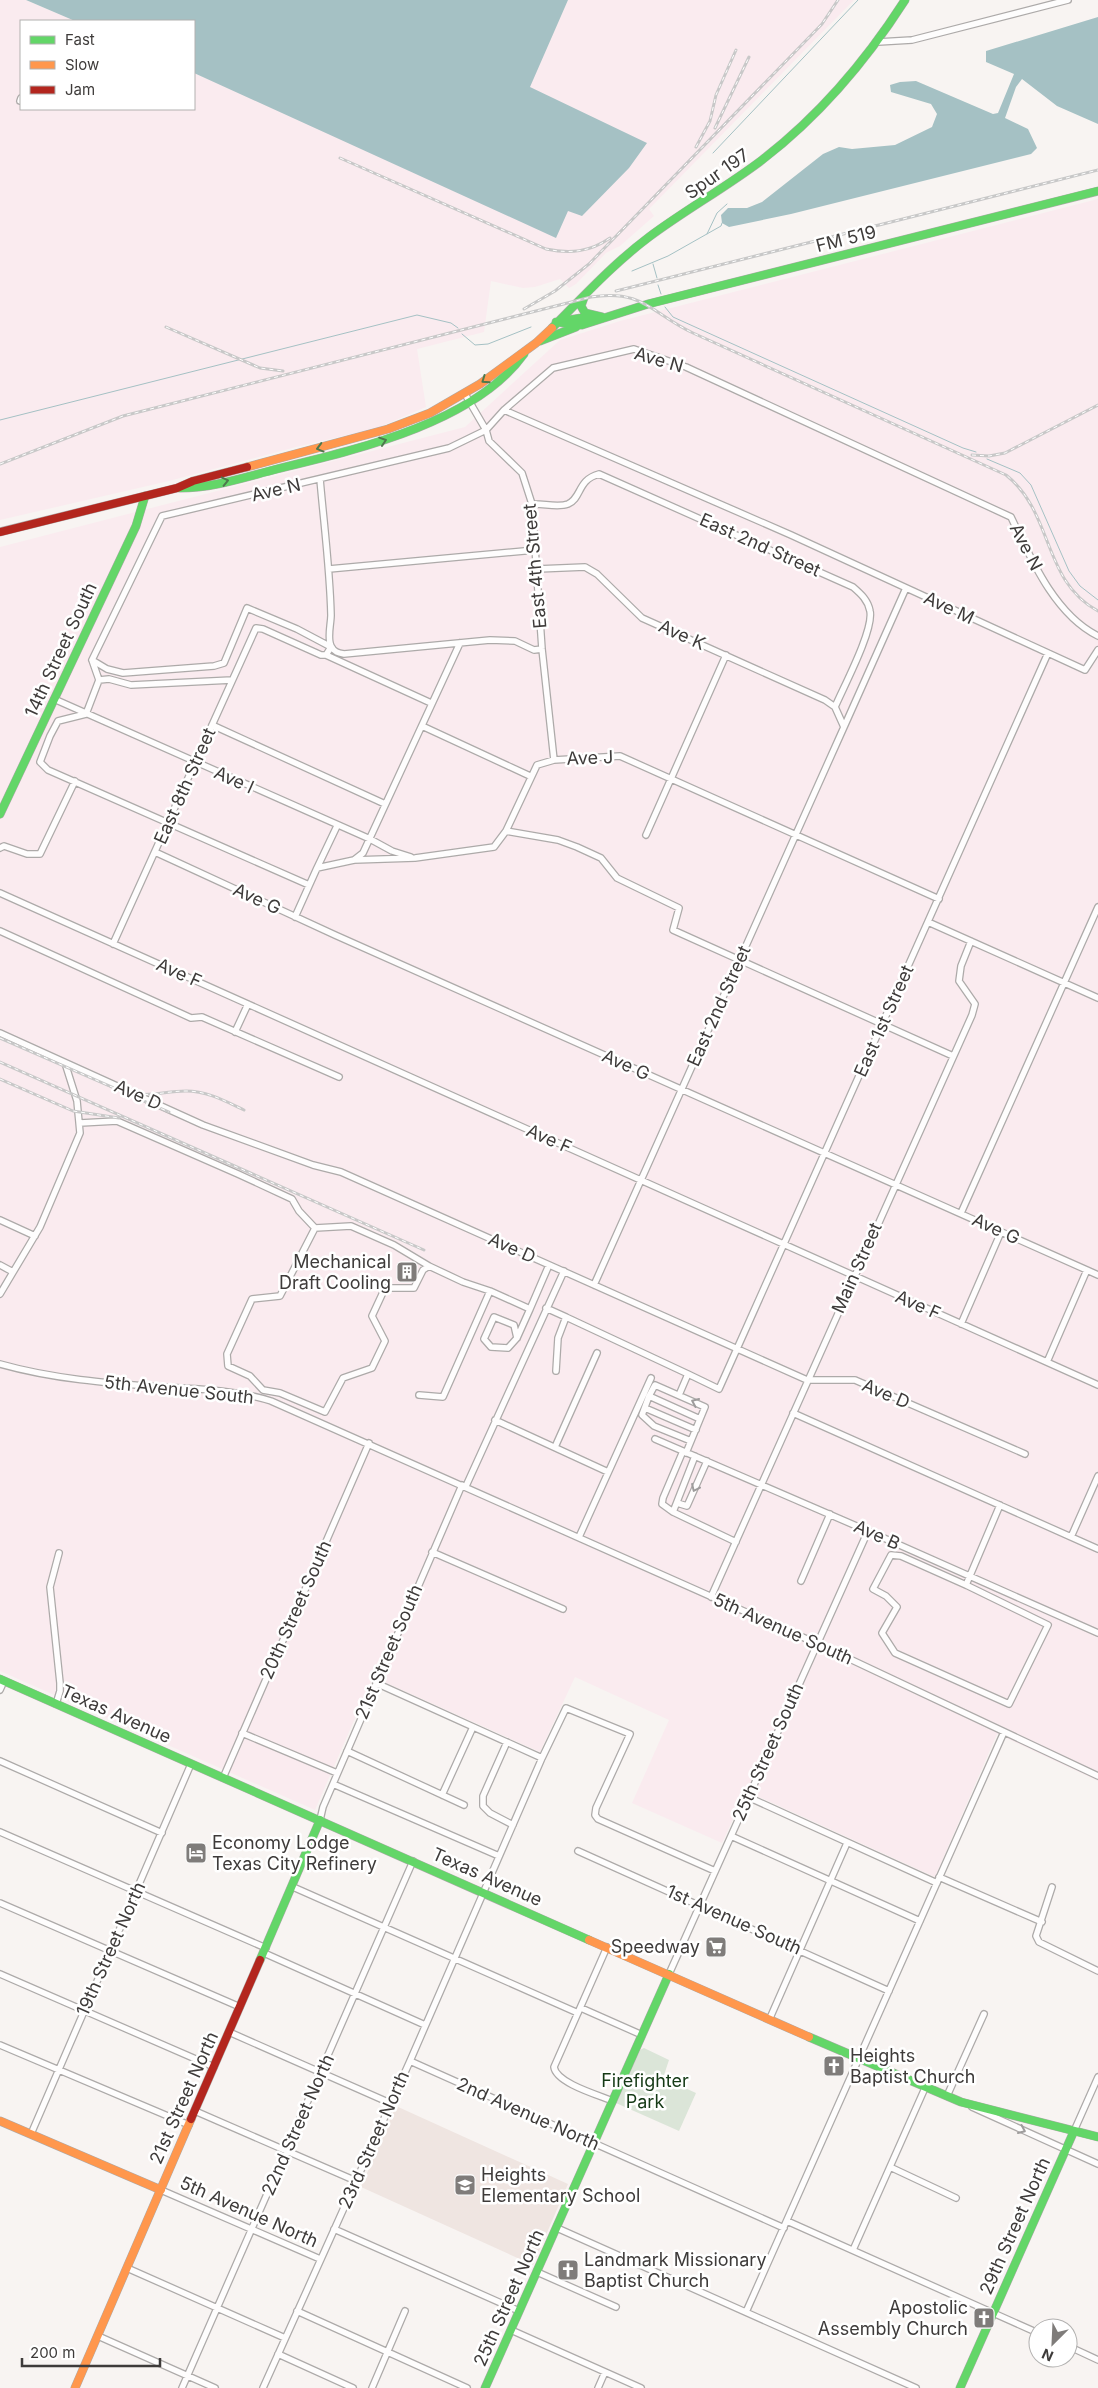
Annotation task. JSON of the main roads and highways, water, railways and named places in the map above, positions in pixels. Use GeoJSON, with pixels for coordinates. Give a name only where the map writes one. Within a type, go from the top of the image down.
{"type":"FeatureCollection","features":[{"type":"Feature","properties":{"kind":"main road","name":"Spur 197"},"geometry":{"type":"LineString","coordinates":[[525,352],[586,292],[649,237],[762,160],[841,86],[878,42],[905,0]]}},
{"type":"Feature","properties":{"kind":"main road","name":"FM 519"},"geometry":{"type":"LineString","coordinates":[[556,322],[598,317],[1098,192]]}},
{"type":"Feature","properties":{"kind":"main road"},"geometry":{"type":"LineString","coordinates":[[586,292],[582,302],[582,309],[584,313],[598,317]]}},
{"type":"Feature","properties":{"kind":"main road","name":"FM 519"},"geometry":{"type":"LineString","coordinates":[[556,322],[568,326],[582,325],[598,317]]}},
{"type":"Feature","properties":{"kind":"main road"},"geometry":{"type":"LineString","coordinates":[[536,343],[582,325]]}},
{"type":"Feature","properties":{"kind":"main road"},"geometry":{"type":"LineString","coordinates":[[0,532],[177,488],[193,480],[388,429],[430,413],[465,394],[525,352]]}},
{"type":"Feature","properties":{"kind":"main road"},"geometry":{"type":"LineString","coordinates":[[177,488],[194,489],[382,442],[427,424],[470,401],[517,365],[525,352]]}},
{"type":"Feature","properties":{"kind":"main road","name":"14th Street South"},"geometry":{"type":"LineString","coordinates":[[0,814],[136,526],[145,496]]}},
{"type":"Feature","properties":{"kind":"main road","name":"Texas Avenue"},"geometry":{"type":"LineString","coordinates":[[2,1680],[770,2018],[924,2088],[961,2102],[1098,2137]]}},
{"type":"Feature","properties":{"kind":"main road","name":"21st Street North"},"geometry":{"type":"LineString","coordinates":[[75,2388],[293,1887],[320,1820]]}},
{"type":"Feature","properties":{"kind":"main road","name":"25th Street North"},"geometry":{"type":"LineString","coordinates":[[485,2388],[669,1974]]}},
{"type":"Feature","properties":{"kind":"main road","name":"5th Avenue North"},"geometry":{"type":"LineString","coordinates":[[0,2121],[161,2190]]}},
{"type":"Feature","properties":{"kind":"main road","name":"29th Street North"},"geometry":{"type":"LineString","coordinates":[[960,2388],[1074,2131]]}},
{"type":"Feature","properties":{"kind":"water"},"geometry":{"type":"Polygon","coordinates":[[[26,0],[568,0],[530,87],[647,143],[629,168],[582,216],[568,211],[556,238],[195,73],[195,20],[73,20],[26,0]]]}},
{"type":"Feature","properties":{"kind":"water"},"geometry":{"type":"Polygon","coordinates":[[[1098,17],[1098,124],[1057,106],[1022,79],[1016,87],[1005,118],[1028,129],[1037,148],[1031,154],[791,214],[729,227],[722,223],[721,215],[728,208],[747,208],[762,202],[823,154],[839,147],[852,149],[895,145],[932,127],[937,114],[931,104],[891,92],[890,85],[916,81],[993,114],[998,113],[1014,74],[986,62],[986,51],[1098,17]]]}},
{"type":"Feature","properties":{"kind":"waterway"},"geometry":{"type":"LineString","coordinates":[[713,153],[858,0]]}},
{"type":"Feature","properties":{"kind":"waterway"},"geometry":{"type":"LineString","coordinates":[[707,234],[717,213],[727,204]]}},
{"type":"Feature","properties":{"kind":"waterway"},"geometry":{"type":"LineString","coordinates":[[632,271],[668,256],[721,226],[722,223]]}},
{"type":"Feature","properties":{"kind":"waterway"},"geometry":{"type":"LineString","coordinates":[[653,264],[657,278]]}},
{"type":"Feature","properties":{"kind":"waterway"},"geometry":{"type":"LineString","coordinates":[[658,285],[661,294]]}},
{"type":"Feature","properties":{"kind":"waterway"},"geometry":{"type":"LineString","coordinates":[[665,307],[673,317],[963,448],[976,452]]}},
{"type":"Feature","properties":{"kind":"waterway"},"geometry":{"type":"LineString","coordinates":[[0,420],[417,315],[451,323],[458,328]]}},
{"type":"Feature","properties":{"kind":"waterway"},"geometry":{"type":"LineString","coordinates":[[462,334],[475,345],[488,344],[531,327]]}},
{"type":"Feature","properties":{"kind":"waterway"},"geometry":{"type":"LineString","coordinates":[[987,459],[1020,473],[1031,485],[1069,571],[1080,586],[1098,600]]}},
{"type":"Feature","properties":{"kind":"railway"},"geometry":{"type":"LineString","coordinates":[[524,309],[555,291],[589,264],[822,24],[838,0]]}},
{"type":"Feature","properties":{"kind":"railway"},"geometry":{"type":"LineString","coordinates":[[696,147],[710,121],[716,95],[736,50]]}},
{"type":"Feature","properties":{"kind":"railway"},"geometry":{"type":"LineString","coordinates":[[715,128],[749,57]]}},
{"type":"Feature","properties":{"kind":"railway"},"geometry":{"type":"LineString","coordinates":[[340,158],[546,249],[580,251],[610,238]]}},
{"type":"Feature","properties":{"kind":"railway"},"geometry":{"type":"LineString","coordinates":[[616,291],[1098,170]]}},
{"type":"Feature","properties":{"kind":"railway"},"geometry":{"type":"LineString","coordinates":[[0,464],[123,416],[591,297],[623,296],[646,304],[693,333],[1006,475],[1033,508],[1057,565],[1067,582],[1080,598],[1098,611]]}},
{"type":"Feature","properties":{"kind":"railway"},"geometry":{"type":"LineString","coordinates":[[166,327],[260,368],[283,371]]}},
{"type":"Feature","properties":{"kind":"railway"},"geometry":{"type":"LineString","coordinates":[[972,455],[989,456],[1005,453],[1098,405]]}},
{"type":"Feature","properties":{"kind":"railway"},"geometry":{"type":"LineString","coordinates":[[0,1038],[169,1112]]}},
{"type":"Feature","properties":{"kind":"railway"},"geometry":{"type":"LineString","coordinates":[[0,1062],[424,1250]]}},
{"type":"Feature","properties":{"kind":"railway"},"geometry":{"type":"LineString","coordinates":[[0,1079],[73,1111],[119,1118]]}},
{"type":"Feature","properties":{"kind":"railway"},"geometry":{"type":"LineString","coordinates":[[136,1094],[194,1091],[216,1097],[244,1110]]}},
{"type":"Feature","properties":{"kind":"place","name":"Mechanical Draft Cooling"},"geometry":{"type":"Point","coordinates":[407,1272]}},
{"type":"Feature","properties":{"kind":"place","name":"Economy Lodge Texas City Refinery"},"geometry":{"type":"Point","coordinates":[196,1853]}},
{"type":"Feature","properties":{"kind":"place","name":"Speedway"},"geometry":{"type":"Point","coordinates":[716,1947]}},
{"type":"Feature","properties":{"kind":"place","name":"Heights Baptist Church"},"geometry":{"type":"Point","coordinates":[834,2066]}},
{"type":"Feature","properties":{"kind":"place","name":"Heights Elementary School"},"geometry":{"type":"Point","coordinates":[465,2185]}},
{"type":"Feature","properties":{"kind":"place","name":"Landmark Missionary Baptist Church"},"geometry":{"type":"Point","coordinates":[568,2270]}},
{"type":"Feature","properties":{"kind":"place","name":"Apostolic Assembly Church"},"geometry":{"type":"Point","coordinates":[984,2318]}},
{"type":"Feature","properties":{"kind":"park label","name":"Firefighter Park"},"geometry":{"type":"Point","coordinates":[645,2091]}}]}
